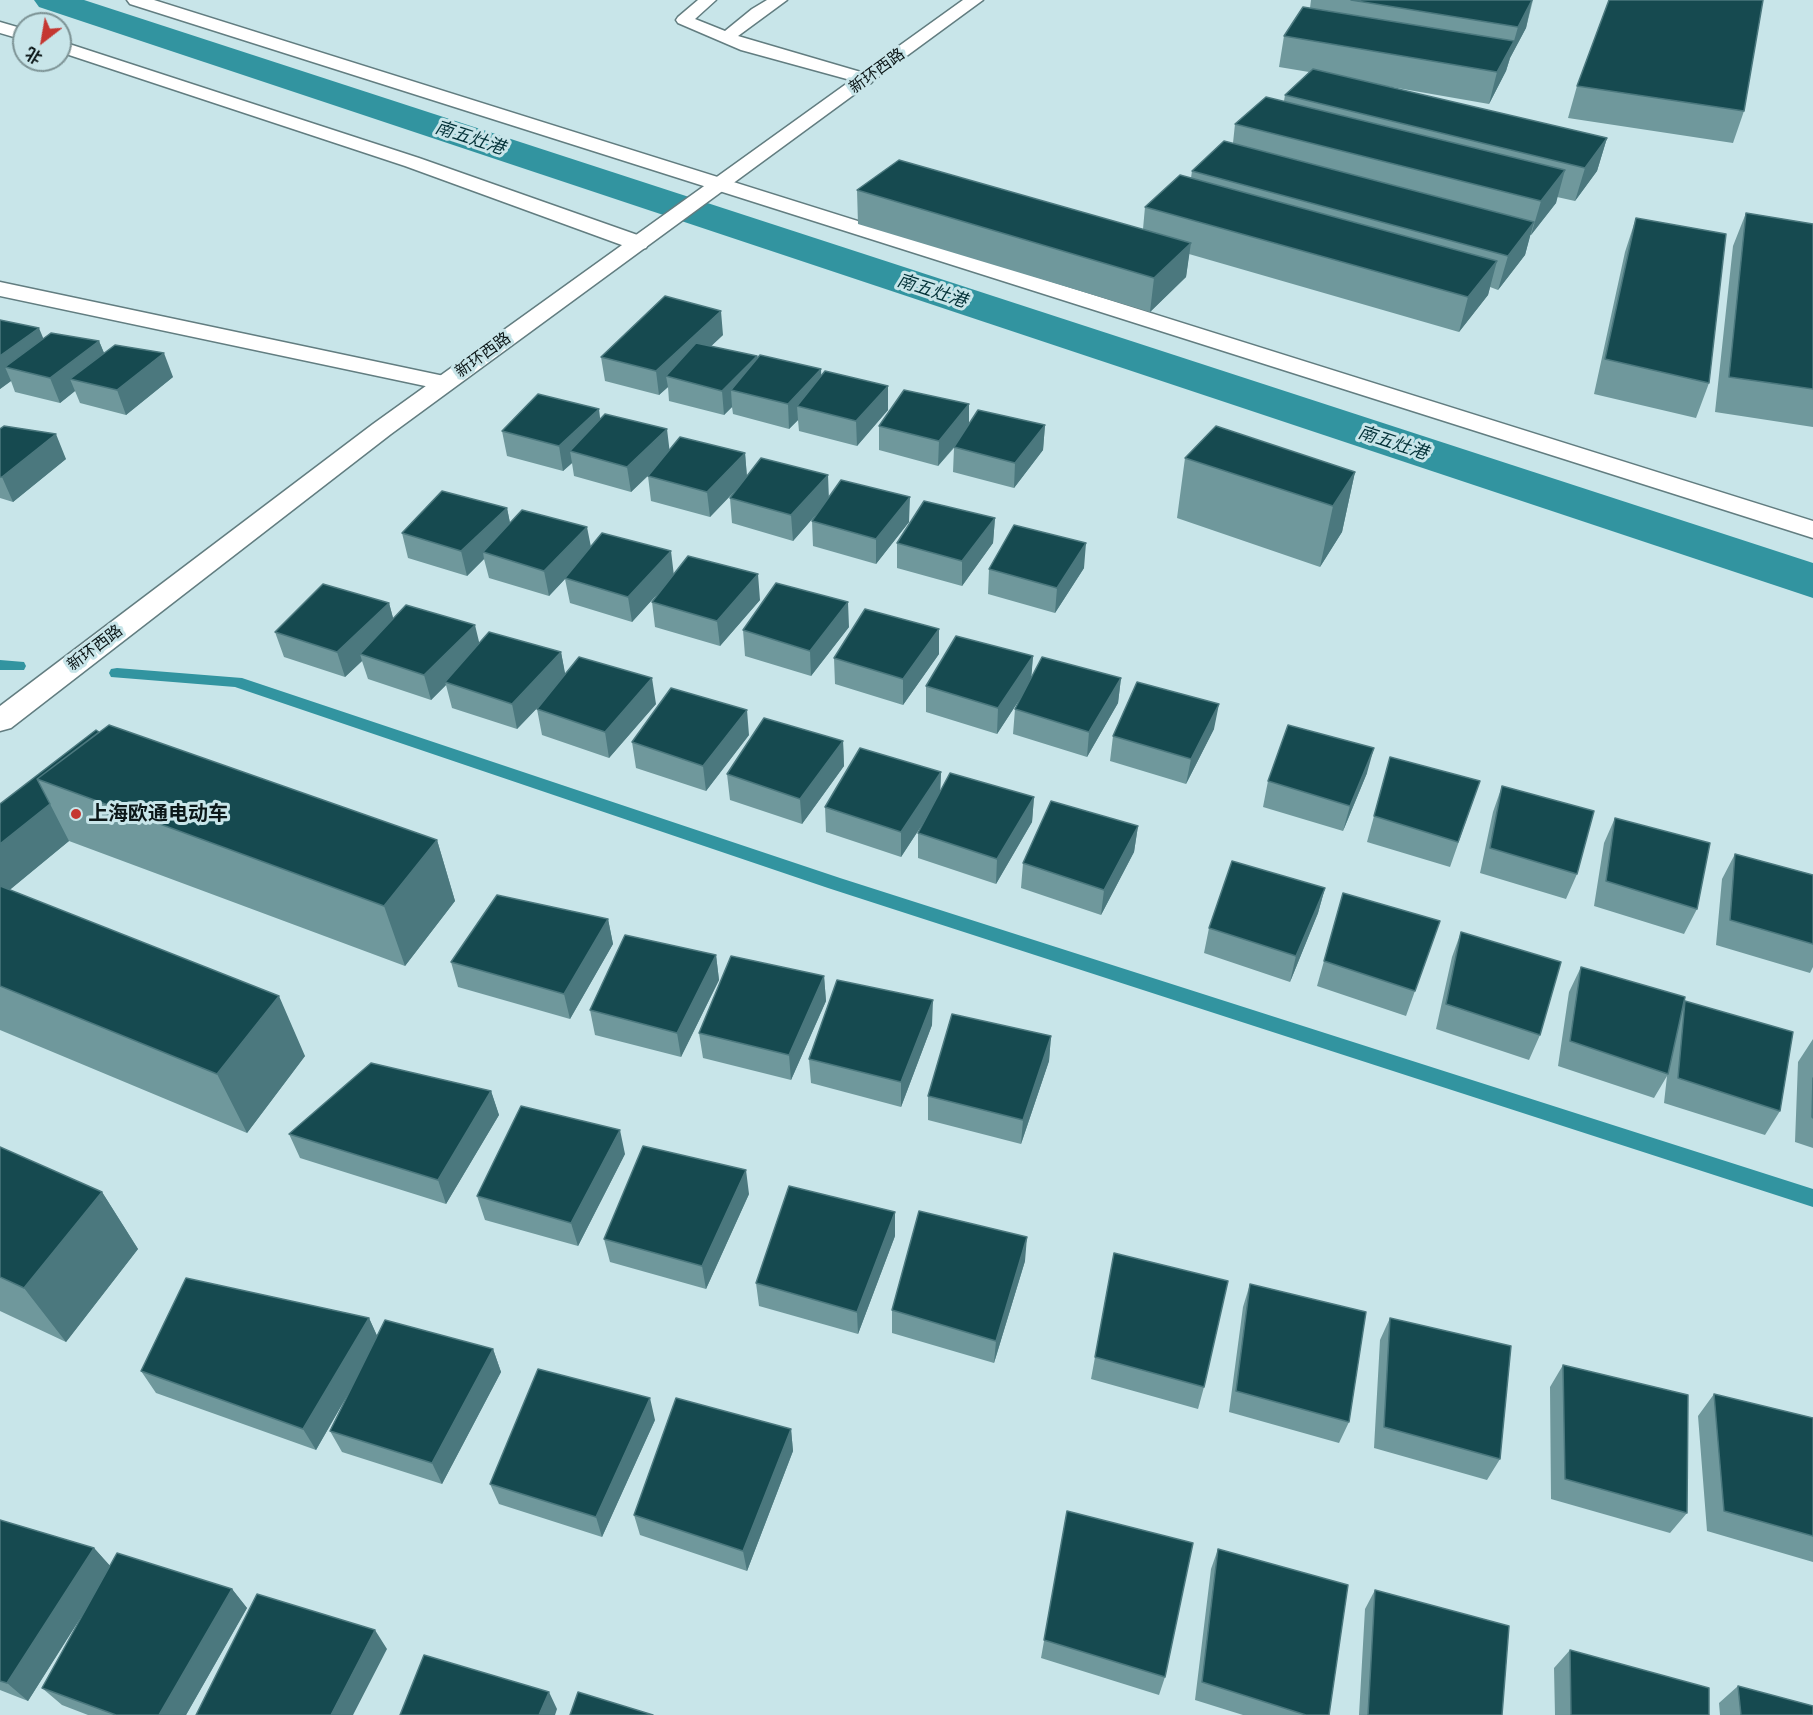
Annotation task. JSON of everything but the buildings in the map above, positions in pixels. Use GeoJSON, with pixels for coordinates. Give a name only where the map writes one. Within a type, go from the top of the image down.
{"type":"FeatureCollection","features":[{"type":"Feature","properties":{"kind":"street"},"geometry":{"type":"LineString","coordinates":[[136,0],[715,187],[1813,530]]}},
{"type":"Feature","properties":{"kind":"street","name":"新环西路"},"geometry":{"type":"LineString","coordinates":[[0,721],[444,384],[974,0]]}},
{"type":"Feature","properties":{"kind":"street"},"geometry":{"type":"LineString","coordinates":[[72,50],[412,162],[648,236]]}},
{"type":"Feature","properties":{"kind":"street"},"geometry":{"type":"LineString","coordinates":[[0,289],[444,384]]}},
{"type":"Feature","properties":{"kind":"lane"},"geometry":{"type":"LineString","coordinates":[[708,0],[684,20],[747,46],[865,79]]}},
{"type":"Feature","properties":{"kind":"lane"},"geometry":{"type":"LineString","coordinates":[[728,38],[758,12],[779,0]]}},
{"type":"Feature","properties":{"kind":"waterway","name":"南五灶港"},"geometry":{"type":"LineString","coordinates":[[51,0],[1813,581]]}},
{"type":"Feature","properties":{"kind":"waterway"},"geometry":{"type":"LineString","coordinates":[[0,665],[18,666]]}},
{"type":"Feature","properties":{"kind":"waterway"},"geometry":{"type":"LineString","coordinates":[[117,673],[236,682],[834,883],[1813,1198]]}},
{"type":"Feature","properties":{"kind":"place","name":"上海欧通电动车"},"geometry":{"type":"Point","coordinates":[76,814]}}]}
